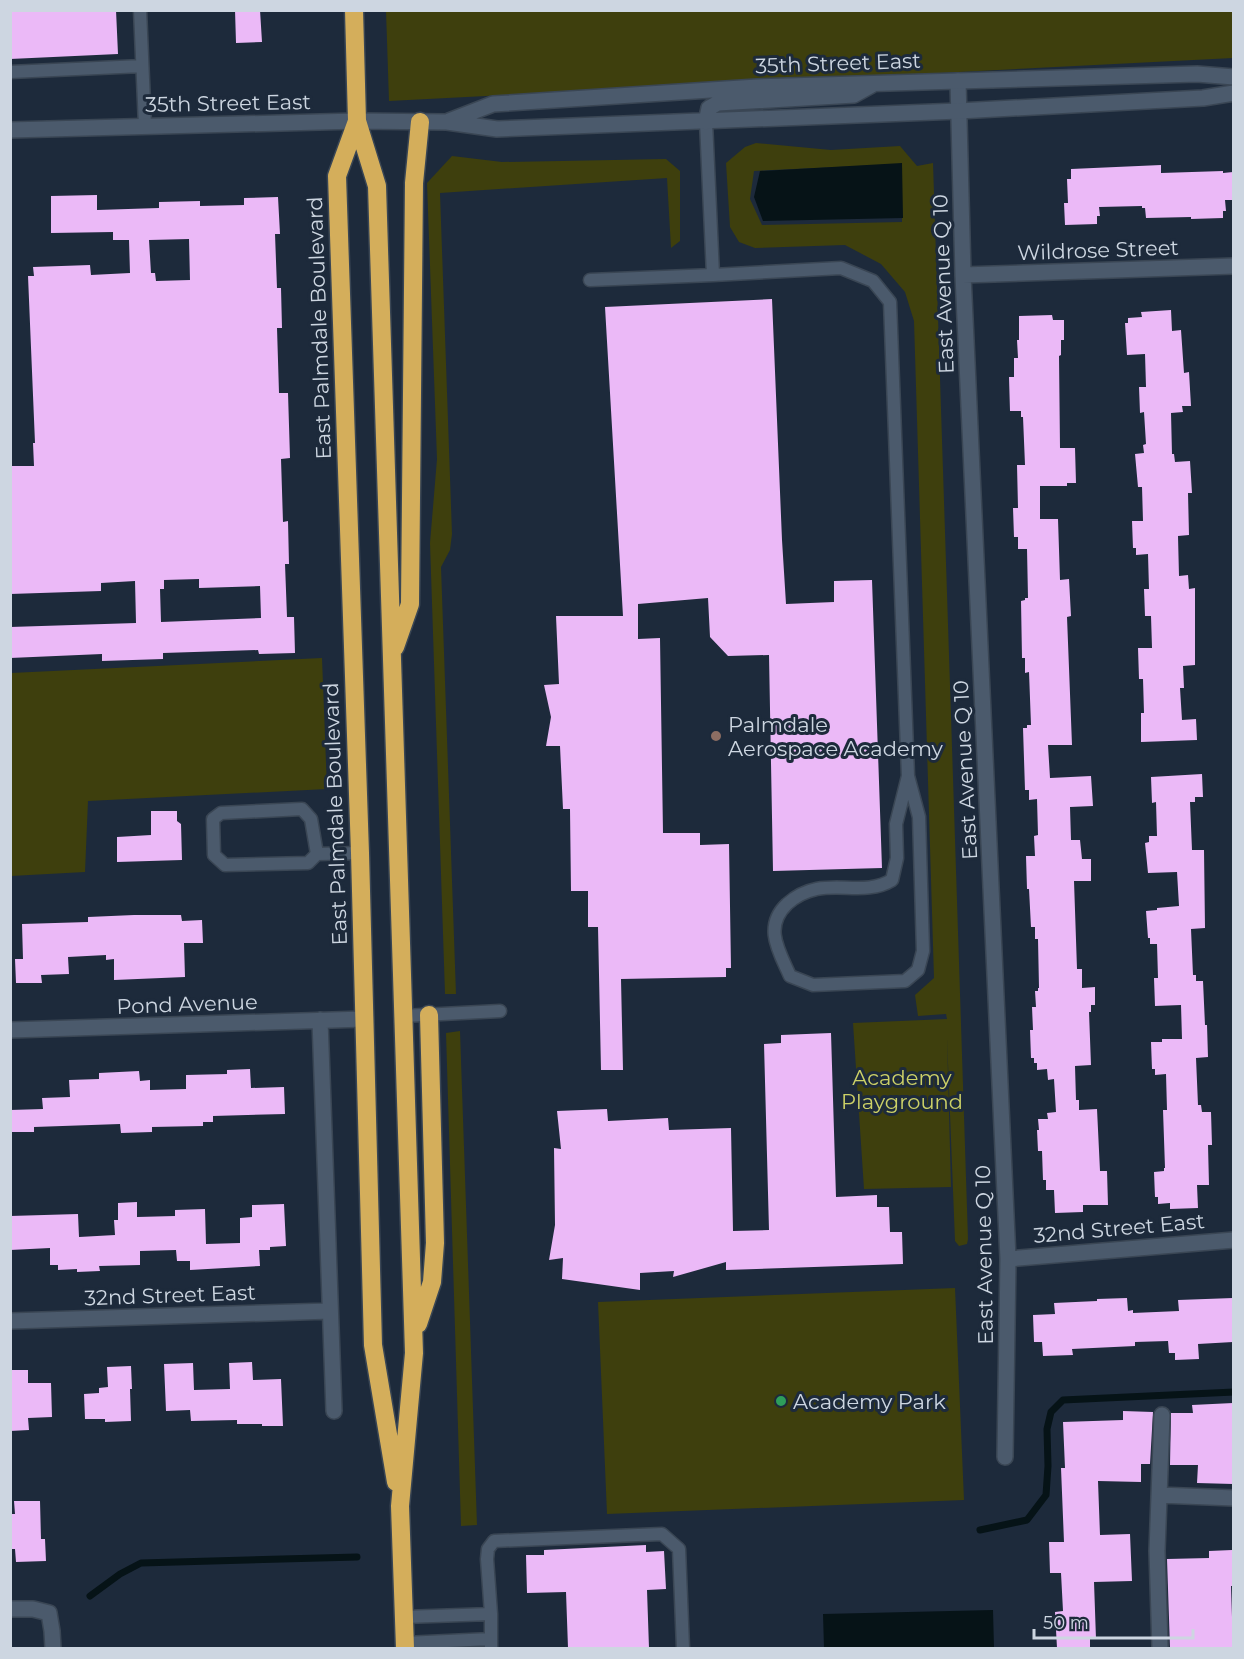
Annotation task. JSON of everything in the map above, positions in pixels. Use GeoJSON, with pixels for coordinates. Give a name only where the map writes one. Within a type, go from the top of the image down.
{"type":"FeatureCollection","features":[{"type":"Feature","properties":{"kind":"highway","name":"East Palmdale Boulevard"},"geometry":{"type":"LineString","coordinates":[[354,10],[357,121],[376,186],[414,1337],[400,1506],[405,1646]]}},
{"type":"Feature","properties":{"kind":"highway","name":"East Palmdale Boulevard"},"geometry":{"type":"LineString","coordinates":[[357,121],[337,176],[360,853],[373,1345],[400,1506]]}},
{"type":"Feature","properties":{"kind":"highway"},"geometry":{"type":"LineString","coordinates":[[392,657],[410,604],[414,183],[420,122]]}},
{"type":"Feature","properties":{"kind":"highway"},"geometry":{"type":"LineString","coordinates":[[414,1337],[432,1282],[435,1243],[429,1015]]}},
{"type":"Feature","properties":{"kind":"street","name":"35th Street East"},"geometry":{"type":"LineString","coordinates":[[447,122],[493,104],[757,87],[1197,74],[1233,77]]}},
{"type":"Feature","properties":{"kind":"street","name":"East Avenue Q 10"},"geometry":{"type":"LineString","coordinates":[[958,81],[963,275],[1008,1258],[1005,1457]]}},
{"type":"Feature","properties":{"kind":"street"},"geometry":{"type":"LineString","coordinates":[[706,122],[709,108],[718,103],[854,95],[875,83]]}},
{"type":"Feature","properties":{"kind":"street","name":"35th Street East"},"geometry":{"type":"LineString","coordinates":[[10,130],[357,121],[447,122],[496,129],[959,111],[1203,98],[1233,93]]}},
{"type":"Feature","properties":{"kind":"street","name":"Wildrose Street"},"geometry":{"type":"LineString","coordinates":[[963,275],[1233,266]]}},
{"type":"Feature","properties":{"kind":"street","name":"Pond Avenue"},"geometry":{"type":"LineString","coordinates":[[10,1030],[364,1018]]}},
{"type":"Feature","properties":{"kind":"street"},"geometry":{"type":"LineString","coordinates":[[320,1020],[333,1411]]}},
{"type":"Feature","properties":{"kind":"street","name":"32nd Street East"},"geometry":{"type":"LineString","coordinates":[[1008,1258],[1233,1240]]}},
{"type":"Feature","properties":{"kind":"street","name":"32nd Street East"},"geometry":{"type":"LineString","coordinates":[[10,1321],[330,1311]]}},
{"type":"Feature","properties":{"kind":"street"},"geometry":{"type":"LineString","coordinates":[[1160,1648],[1157,1551],[1162,1415]]}},
{"type":"Feature","properties":{"kind":"street"},"geometry":{"type":"LineString","coordinates":[[1159,1495],[1233,1498]]}},
{"type":"Feature","properties":{"kind":"street"},"geometry":{"type":"LineString","coordinates":[[10,1609],[49,1612],[52,1648]]}},
{"type":"Feature","properties":{"kind":"lane"},"geometry":{"type":"LineString","coordinates":[[140,10],[145,126]]}},
{"type":"Feature","properties":{"kind":"lane"},"geometry":{"type":"LineString","coordinates":[[10,72],[142,66]]}},
{"type":"Feature","properties":{"kind":"lane"},"geometry":{"type":"LineString","coordinates":[[706,122],[713,275]]}},
{"type":"Feature","properties":{"kind":"lane"},"geometry":{"type":"LineString","coordinates":[[590,279],[713,275],[841,267],[873,281],[890,302],[908,776],[919,817],[923,951],[918,970],[905,981],[813,985],[790,976],[775,942],[775,922],[783,908],[797,896],[819,887],[881,887],[892,880],[897,858],[896,824],[908,776]]}},
{"type":"Feature","properties":{"kind":"lane"},"geometry":{"type":"LineString","coordinates":[[317,854],[311,819],[302,809],[221,813],[213,819],[214,855],[225,865],[308,863],[317,854],[360,853]]}},
{"type":"Feature","properties":{"kind":"lane"},"geometry":{"type":"LineString","coordinates":[[403,1016],[500,1011]]}},
{"type":"Feature","properties":{"kind":"lane"},"geometry":{"type":"LineString","coordinates":[[405,1646],[491,1644],[487,1558],[488,1549],[494,1541],[662,1534],[679,1549],[682,1648]]}},
{"type":"Feature","properties":{"kind":"lane"},"geometry":{"type":"LineString","coordinates":[[404,1617],[491,1614]]}},
{"type":"Feature","properties":{"kind":"green space"},"geometry":{"type":"Polygon","coordinates":[[[386,11],[1233,11],[1233,58],[389,101],[386,11]]]}},
{"type":"Feature","properties":{"kind":"green space","name":"Academy Playground"},"geometry":{"type":"Polygon","coordinates":[[[756,143],[831,150],[900,146],[917,166],[933,163],[968,1239],[967,1244],[959,1246],[955,1241],[947,1038],[951,1187],[864,1189],[853,1023],[947,1019],[946,1014],[918,1016],[915,995],[934,978],[914,321],[905,292],[881,264],[845,245],[755,248],[739,242],[730,227],[726,163],[745,147],[756,143]],[[901,164],[754,171],[750,199],[762,225],[902,222],[901,164]]]}},
{"type":"Feature","properties":{"kind":"green space"},"geometry":{"type":"Polygon","coordinates":[[[452,156],[502,162],[666,159],[680,171],[680,241],[671,248],[667,178],[440,193],[452,534],[450,550],[441,567],[456,994],[445,994],[430,543],[437,459],[427,183],[452,156]]]}},
{"type":"Feature","properties":{"kind":"green space"},"geometry":{"type":"Polygon","coordinates":[[[322,658],[327,789],[88,801],[85,872],[11,876],[11,673],[322,658]]]}},
{"type":"Feature","properties":{"kind":"green space"},"geometry":{"type":"Polygon","coordinates":[[[460,1031],[477,1525],[461,1526],[446,1033],[460,1031]]]}},
{"type":"Feature","properties":{"kind":"green space","name":"Academy Park"},"geometry":{"type":"Polygon","coordinates":[[[955,1288],[964,1500],[607,1514],[598,1302],[955,1288]]]}},
{"type":"Feature","properties":{"kind":"shaded area"},"geometry":{"type":"Polygon","coordinates":[[[902,163],[903,218],[763,221],[754,197],[760,171],[902,163]]]}},
{"type":"Feature","properties":{"kind":"shaded area"},"geometry":{"type":"Polygon","coordinates":[[[993,1610],[994,1648],[824,1648],[823,1614],[993,1610]]]}},
{"type":"Feature","properties":{"kind":"building"},"geometry":{"type":"Polygon","coordinates":[[[10,10],[116,10],[118,54],[10,59],[10,10]]]}},
{"type":"Feature","properties":{"kind":"building"},"geometry":{"type":"Polygon","coordinates":[[[235,10],[260,10],[262,42],[236,43],[235,10]]]}},
{"type":"Feature","properties":{"kind":"building"},"geometry":{"type":"Polygon","coordinates":[[[1161,165],[1161,173],[1233,172],[1233,200],[1225,200],[1226,211],[1223,211],[1223,218],[1146,218],[1145,208],[1142,206],[1099,207],[1100,216],[1097,216],[1097,224],[1065,225],[1064,203],[1068,203],[1067,179],[1071,179],[1071,169],[1161,165]]]}},
{"type":"Feature","properties":{"kind":"building"},"geometry":{"type":"Polygon","coordinates":[[[97,195],[97,210],[159,208],[159,202],[200,201],[200,206],[244,205],[244,198],[278,197],[280,234],[275,234],[277,288],[281,288],[282,328],[277,328],[279,393],[288,393],[290,458],[281,459],[283,522],[288,521],[289,564],[285,564],[287,617],[294,617],[295,653],[259,654],[258,650],[163,653],[163,659],[102,661],[102,654],[10,658],[10,627],[136,623],[135,581],[101,583],[101,591],[10,594],[10,466],[34,466],[28,276],[34,276],[33,267],[90,265],[91,275],[130,273],[129,240],[113,240],[113,232],[51,233],[51,196],[97,195]],[[189,239],[149,240],[151,273],[155,273],[156,281],[190,280],[189,239]],[[199,579],[164,580],[164,589],[160,589],[161,622],[261,618],[260,586],[199,588],[199,579]]]}},
{"type":"Feature","properties":{"kind":"building"},"geometry":{"type":"Polygon","coordinates":[[[772,299],[786,604],[834,602],[834,581],[872,580],[882,868],[773,871],[769,655],[728,656],[710,637],[708,598],[638,604],[638,639],[660,638],[663,833],[700,833],[700,845],[729,844],[731,968],[726,968],[726,977],[621,979],[623,1070],[601,1070],[598,927],[588,927],[588,891],[571,891],[570,809],[563,809],[560,746],[546,746],[551,717],[544,685],[559,684],[556,616],[623,616],[605,307],[772,299]]]}},
{"type":"Feature","properties":{"kind":"building"},"geometry":{"type":"Polygon","coordinates":[[[1171,310],[1172,331],[1181,330],[1184,373],[1189,372],[1191,406],[1182,406],[1183,412],[1171,413],[1172,454],[1174,454],[1175,462],[1190,461],[1192,493],[1188,493],[1189,535],[1178,536],[1179,576],[1188,575],[1189,589],[1195,588],[1195,665],[1183,666],[1184,688],[1180,688],[1182,720],[1196,719],[1197,740],[1141,742],[1141,713],[1144,713],[1143,679],[1139,679],[1138,648],[1152,648],[1151,616],[1145,616],[1144,589],[1149,589],[1148,554],[1136,555],[1136,548],[1133,548],[1132,521],[1143,521],[1142,487],[1138,487],[1135,454],[1144,453],[1143,445],[1146,444],[1144,412],[1140,413],[1139,387],[1146,387],[1145,354],[1127,355],[1125,323],[1128,323],[1128,318],[1142,317],[1141,312],[1171,310]]]}},
{"type":"Feature","properties":{"kind":"building"},"geometry":{"type":"Polygon","coordinates":[[[1052,315],[1053,320],[1064,320],[1064,340],[1061,340],[1061,355],[1059,356],[1060,448],[1075,448],[1076,483],[1067,483],[1067,486],[1040,486],[1040,519],[1058,519],[1060,580],[1069,579],[1071,616],[1067,617],[1072,745],[1048,745],[1050,778],[1091,776],[1093,806],[1070,807],[1071,840],[1080,840],[1082,859],[1091,859],[1091,881],[1074,881],[1077,969],[1082,969],[1082,988],[1095,987],[1095,1005],[1091,1005],[1091,1012],[1089,1012],[1091,1065],[1075,1066],[1076,1100],[1079,1100],[1079,1110],[1097,1109],[1100,1171],[1107,1171],[1108,1205],[1083,1205],[1083,1212],[1055,1213],[1054,1190],[1046,1190],[1046,1180],[1043,1180],[1042,1151],[1038,1151],[1037,1130],[1039,1130],[1038,1119],[1048,1119],[1047,1113],[1056,1112],[1054,1079],[1048,1080],[1047,1069],[1037,1070],[1037,1063],[1034,1063],[1034,1058],[1031,1058],[1032,1007],[1036,1007],[1035,991],[1039,988],[1038,939],[1035,939],[1035,927],[1031,927],[1026,856],[1035,856],[1034,836],[1038,835],[1037,799],[1029,800],[1029,790],[1025,790],[1023,728],[1031,725],[1029,672],[1025,673],[1025,658],[1022,658],[1021,601],[1028,598],[1027,549],[1018,549],[1018,537],[1014,537],[1013,508],[1018,508],[1017,465],[1025,465],[1023,417],[1021,417],[1021,411],[1010,411],[1009,377],[1014,377],[1014,358],[1018,358],[1019,316],[1052,315]]]}},
{"type":"Feature","properties":{"kind":"building"},"geometry":{"type":"Polygon","coordinates":[[[1202,774],[1203,797],[1195,797],[1195,802],[1190,802],[1192,850],[1204,850],[1205,928],[1191,929],[1193,975],[1196,975],[1196,981],[1203,981],[1205,1025],[1207,1025],[1208,1057],[1196,1058],[1198,1105],[1201,1105],[1202,1112],[1211,1112],[1212,1145],[1208,1145],[1209,1185],[1197,1185],[1198,1208],[1170,1209],[1170,1203],[1158,1204],[1158,1197],[1155,1197],[1154,1172],[1164,1171],[1165,1168],[1163,1110],[1167,1110],[1166,1074],[1155,1075],[1155,1069],[1152,1069],[1151,1042],[1162,1042],[1162,1039],[1182,1039],[1181,1005],[1155,1006],[1154,978],[1158,978],[1157,944],[1150,944],[1150,938],[1148,938],[1146,911],[1179,906],[1177,872],[1148,873],[1145,843],[1149,842],[1149,836],[1157,836],[1156,802],[1152,803],[1151,777],[1202,774]]]}},
{"type":"Feature","properties":{"kind":"building"},"geometry":{"type":"Polygon","coordinates":[[[151,811],[177,811],[177,821],[181,824],[182,860],[117,862],[117,837],[151,835],[151,811]]]}},
{"type":"Feature","properties":{"kind":"building"},"geometry":{"type":"Polygon","coordinates":[[[181,915],[182,921],[202,920],[203,943],[184,943],[185,977],[114,980],[114,959],[106,960],[106,955],[68,957],[69,974],[41,975],[42,983],[16,983],[15,959],[23,959],[22,924],[88,922],[88,917],[181,915]]]}},
{"type":"Feature","properties":{"kind":"building"},"geometry":{"type":"Polygon","coordinates":[[[831,1033],[836,1197],[877,1195],[877,1207],[889,1207],[890,1232],[902,1232],[903,1264],[726,1270],[726,1262],[673,1277],[674,1271],[640,1273],[640,1290],[562,1279],[563,1258],[549,1260],[555,1225],[554,1148],[561,1149],[557,1111],[607,1109],[608,1121],[668,1118],[669,1130],[731,1128],[733,1231],[769,1230],[764,1044],[781,1043],[781,1035],[831,1033]]]}},
{"type":"Feature","properties":{"kind":"building"},"geometry":{"type":"Polygon","coordinates":[[[250,1069],[251,1088],[284,1087],[285,1114],[213,1116],[213,1122],[203,1122],[203,1126],[152,1127],[152,1132],[121,1133],[120,1124],[34,1127],[34,1132],[10,1132],[10,1110],[43,1109],[42,1098],[70,1097],[69,1080],[99,1079],[99,1073],[139,1071],[140,1081],[150,1080],[150,1090],[186,1089],[186,1075],[227,1074],[227,1070],[250,1069]]]}},
{"type":"Feature","properties":{"kind":"building"},"geometry":{"type":"Polygon","coordinates":[[[137,1202],[137,1217],[175,1216],[175,1210],[205,1209],[206,1244],[240,1243],[240,1218],[252,1217],[252,1205],[284,1204],[286,1246],[259,1250],[260,1266],[190,1270],[190,1261],[177,1261],[176,1250],[140,1251],[140,1265],[99,1266],[100,1271],[77,1272],[77,1269],[58,1270],[58,1265],[50,1265],[50,1248],[10,1250],[10,1216],[78,1214],[79,1237],[115,1235],[114,1220],[118,1220],[118,1203],[137,1202]]]}},
{"type":"Feature","properties":{"kind":"building"},"geometry":{"type":"Polygon","coordinates":[[[1127,1298],[1128,1311],[1133,1310],[1133,1313],[1179,1311],[1178,1300],[1233,1298],[1233,1342],[1198,1344],[1199,1359],[1175,1360],[1175,1353],[1169,1353],[1168,1341],[1135,1342],[1135,1346],[1072,1349],[1073,1355],[1043,1356],[1042,1342],[1034,1342],[1033,1315],[1055,1314],[1054,1303],[1127,1298]]]}},
{"type":"Feature","properties":{"kind":"building"},"geometry":{"type":"Polygon","coordinates":[[[252,1362],[253,1380],[281,1379],[283,1426],[237,1424],[237,1420],[191,1421],[190,1410],[166,1411],[164,1364],[193,1363],[194,1390],[230,1389],[229,1363],[252,1362]]]}},
{"type":"Feature","properties":{"kind":"building"},"geometry":{"type":"Polygon","coordinates":[[[131,1366],[131,1421],[105,1422],[105,1419],[85,1419],[84,1394],[99,1393],[99,1388],[108,1387],[107,1367],[131,1366]]]}},
{"type":"Feature","properties":{"kind":"building"},"geometry":{"type":"Polygon","coordinates":[[[10,1370],[28,1370],[28,1383],[51,1383],[52,1417],[28,1418],[29,1430],[10,1431],[10,1370]]]}},
{"type":"Feature","properties":{"kind":"building"},"geometry":{"type":"Polygon","coordinates":[[[1233,1403],[1233,1484],[1197,1483],[1198,1465],[1170,1465],[1171,1413],[1193,1413],[1192,1405],[1233,1403]]]}},
{"type":"Feature","properties":{"kind":"building"},"geometry":{"type":"Polygon","coordinates":[[[1123,1411],[1153,1412],[1150,1464],[1141,1464],[1141,1482],[1098,1481],[1100,1535],[1130,1534],[1132,1581],[1094,1582],[1096,1639],[1090,1639],[1090,1648],[1057,1648],[1055,1612],[1063,1611],[1061,1573],[1050,1573],[1049,1542],[1064,1542],[1061,1468],[1065,1468],[1063,1422],[1123,1420],[1123,1411]]]}},
{"type":"Feature","properties":{"kind":"building"},"geometry":{"type":"Polygon","coordinates":[[[14,1501],[40,1501],[41,1539],[45,1539],[46,1561],[16,1562],[15,1549],[10,1549],[10,1514],[15,1514],[14,1501]]]}},
{"type":"Feature","properties":{"kind":"building"},"geometry":{"type":"Polygon","coordinates":[[[646,1545],[646,1552],[664,1551],[666,1589],[647,1590],[649,1648],[568,1648],[566,1592],[527,1593],[526,1555],[544,1555],[544,1550],[646,1545]]]}},
{"type":"Feature","properties":{"kind":"building"},"geometry":{"type":"Polygon","coordinates":[[[1232,1550],[1233,1648],[1170,1648],[1167,1559],[1209,1558],[1209,1551],[1232,1550]]]}},
{"type":"Feature","properties":{"kind":"waterway"},"geometry":{"type":"LineString","coordinates":[[980,1530],[1027,1520],[1046,1495],[1047,1429],[1051,1412],[1063,1400],[1234,1392]]}},
{"type":"Feature","properties":{"kind":"waterway"},"geometry":{"type":"LineString","coordinates":[[90,1596],[120,1574],[141,1563],[357,1557]]}},
{"type":"Feature","properties":{"kind":"place","name":"Palmdale Aerospace Academy"},"geometry":{"type":"Point","coordinates":[716,736]}},
{"type":"Feature","properties":{"kind":"place","name":"Academy Park"},"geometry":{"type":"Point","coordinates":[781,1401]}}]}
